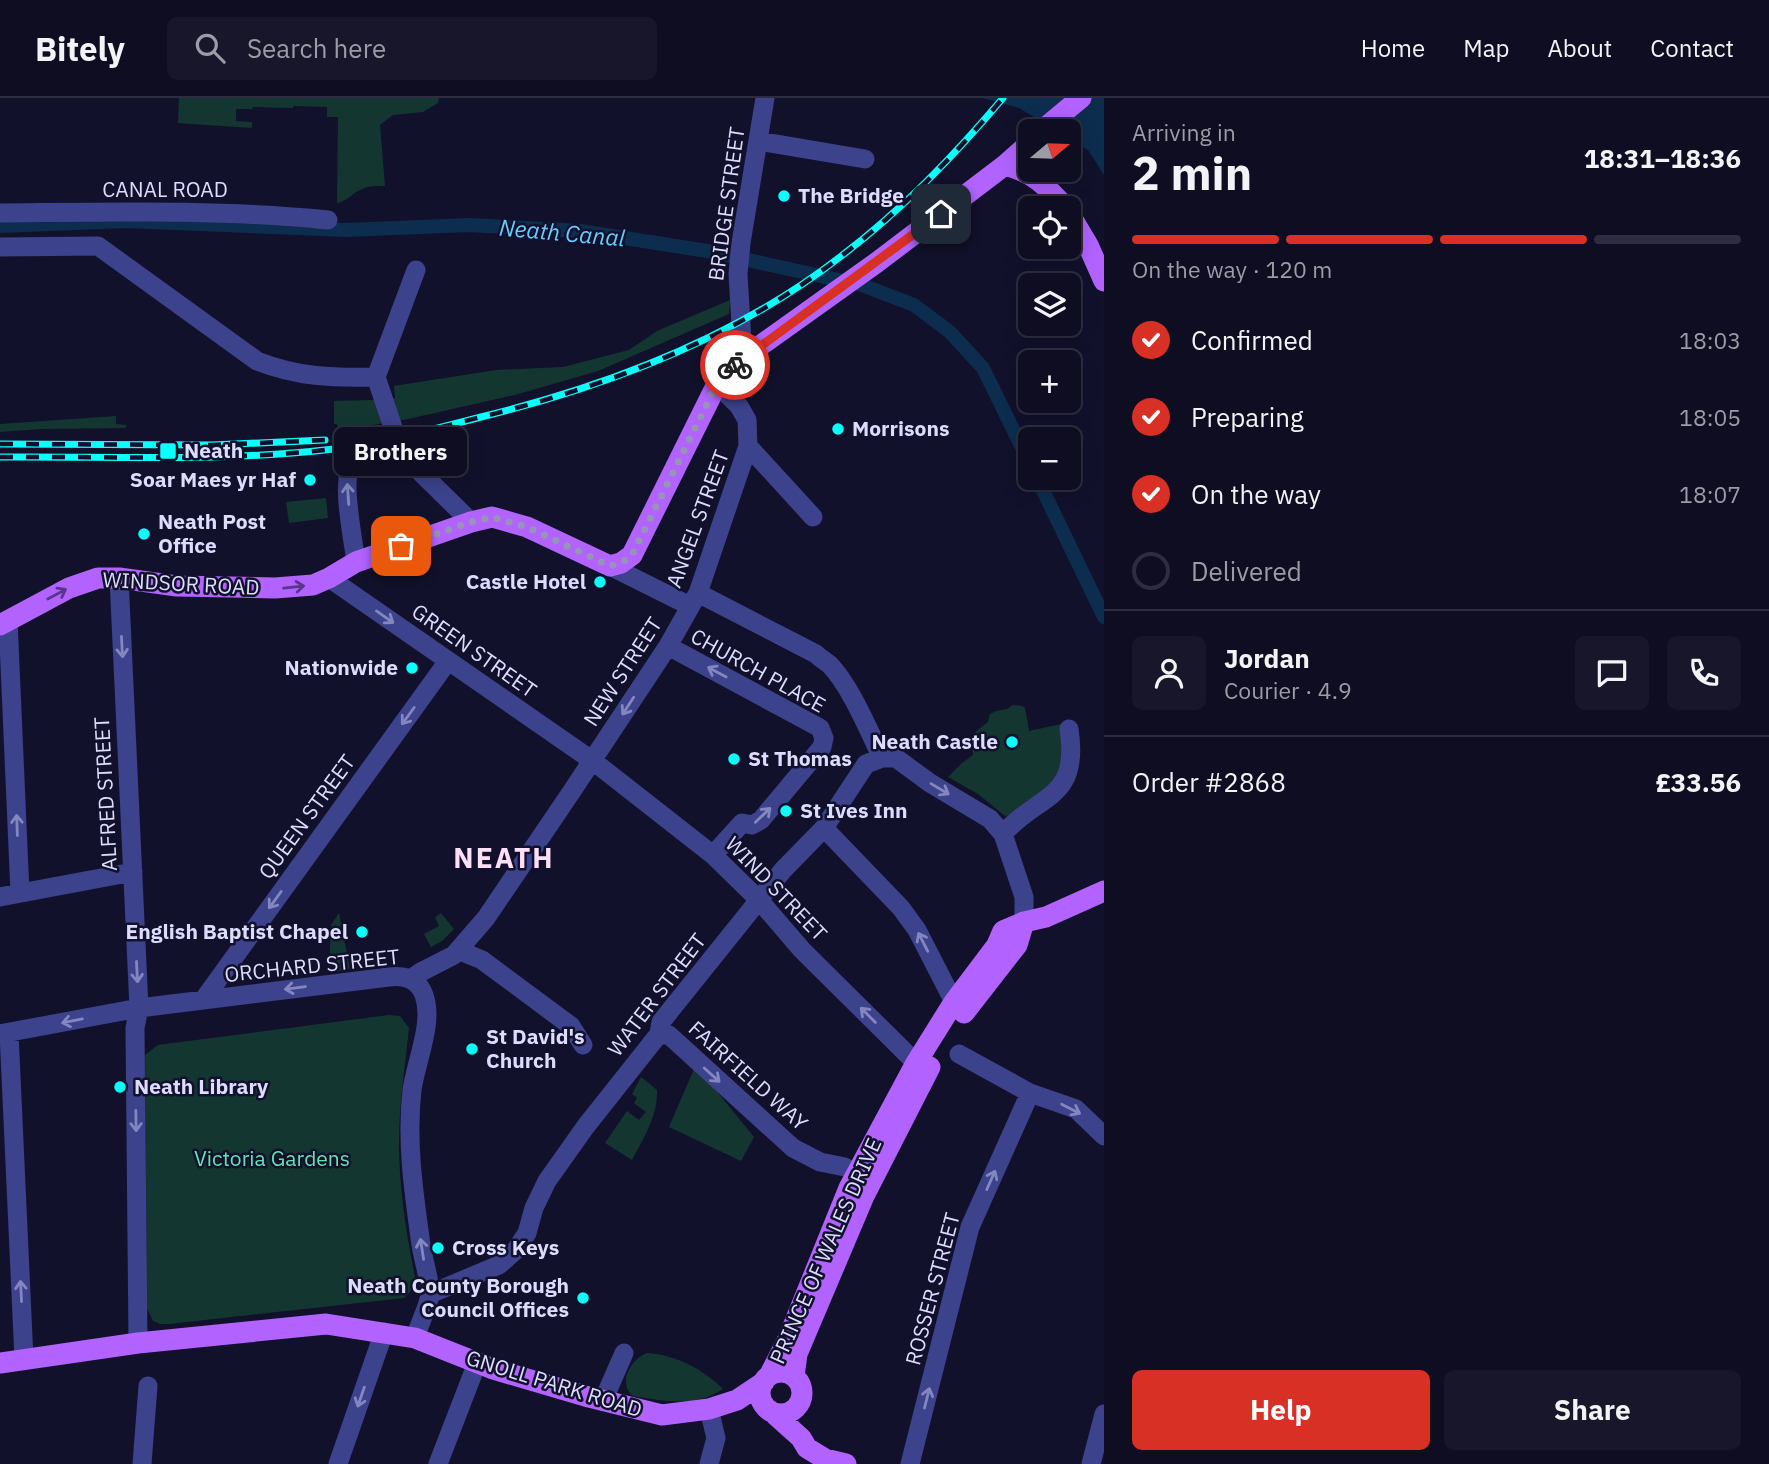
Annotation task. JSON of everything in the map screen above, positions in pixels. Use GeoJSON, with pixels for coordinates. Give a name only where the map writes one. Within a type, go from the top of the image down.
{"type":"FeatureCollection","features":[{"type":"Feature","properties":{"kind":"main road"},"geometry":{"type":"LineString","coordinates":[[1056,119],[1081,98]]}},
{"type":"Feature","properties":{"kind":"main road"},"geometry":{"type":"LineString","coordinates":[[610,566],[621,563],[632,555],[717,384],[727,372],[1018,153]]}},
{"type":"Feature","properties":{"kind":"main road"},"geometry":{"type":"LineString","coordinates":[[1005,165],[1018,169]]}},
{"type":"Feature","properties":{"kind":"main road"},"geometry":{"type":"LineString","coordinates":[[1044,182],[1056,196]]}},
{"type":"Feature","properties":{"kind":"main road"},"geometry":{"type":"LineString","coordinates":[[1081,234],[1104,281]]}},
{"type":"Feature","properties":{"kind":"main road","name":"WINDSOR ROAD"},"geometry":{"type":"LineString","coordinates":[[4,622],[69,588],[98,578],[177,586],[275,588],[313,585],[356,562],[492,517],[527,527],[610,566]]}},
{"type":"Feature","properties":{"kind":"main road","name":"PRINCE OF WALES DRIVE"},"geometry":{"type":"LineString","coordinates":[[766,1379],[788,1339],[849,1188],[916,1063],[954,1002],[997,945],[1003,931],[1046,917],[1100,892]]}},
{"type":"Feature","properties":{"kind":"main road","name":"PRINCE OF WALES DRIVE"},"geometry":{"type":"LineString","coordinates":[[794,1376],[797,1354],[859,1208],[905,1115],[929,1069],[965,1012],[1017,945],[1024,922]]}},
{"type":"Feature","properties":{"kind":"main road"},"geometry":{"type":"LineString","coordinates":[[0,1363],[138,1343],[326,1324],[415,1338]]}},
{"type":"Feature","properties":{"kind":"main road","name":"GNOLL PARK ROAD"},"geometry":{"type":"LineString","coordinates":[[415,1338],[477,1363],[603,1401],[662,1415],[709,1409],[737,1400],[766,1379]]}},
{"type":"Feature","properties":{"kind":"main road"},"geometry":{"type":"LineString","coordinates":[[801,1438],[798,1406],[802,1394],[799,1381],[794,1376],[781,1372],[766,1379],[761,1395],[769,1410],[801,1438],[807,1448],[825,1459],[846,1464]]}},
{"type":"Feature","properties":{"kind":"main road"},"geometry":{"type":"LineString","coordinates":[[737,1400],[786,1414],[798,1406]]}},
{"type":"Feature","properties":{"kind":"street","name":"BRIDGE STREET"},"geometry":{"type":"LineString","coordinates":[[743,358],[738,274],[765,98]]}},
{"type":"Feature","properties":{"kind":"street"},"geometry":{"type":"LineString","coordinates":[[758,141],[865,159]]}},
{"type":"Feature","properties":{"kind":"street","name":"CANAL ROAD"},"geometry":{"type":"LineString","coordinates":[[0,213],[195,211],[328,220]]}},
{"type":"Feature","properties":{"kind":"street"},"geometry":{"type":"LineString","coordinates":[[0,247],[98,246],[257,361],[277,369],[320,377],[376,377]]}},
{"type":"Feature","properties":{"kind":"street"},"geometry":{"type":"LineString","coordinates":[[416,270],[376,377],[402,454],[471,522]]}},
{"type":"Feature","properties":{"kind":"street"},"geometry":{"type":"LineString","coordinates":[[717,384],[739,407],[747,420],[748,446],[813,517]]}},
{"type":"Feature","properties":{"kind":"street","name":"ANGEL STREET"},"geometry":{"type":"LineString","coordinates":[[694,600],[748,446]]}},
{"type":"Feature","properties":{"kind":"street"},"geometry":{"type":"LineString","coordinates":[[356,562],[346,488],[349,470],[355,463],[380,463],[402,454]]}},
{"type":"Feature","properties":{"kind":"street"},"geometry":{"type":"LineString","coordinates":[[610,566],[816,654],[829,664],[853,701],[882,758],[896,758],[930,783],[990,819],[1003,834],[1024,897],[1024,922]]}},
{"type":"Feature","properties":{"kind":"street","name":"GREEN STREET"},"geometry":{"type":"LineString","coordinates":[[329,578],[593,761]]}},
{"type":"Feature","properties":{"kind":"street","name":"ALFRED STREET"},"geometry":{"type":"LineString","coordinates":[[119,579],[139,1008]]}},
{"type":"Feature","properties":{"kind":"street","name":"NEW STREET"},"geometry":{"type":"LineString","coordinates":[[593,761],[668,646],[694,600]]}},
{"type":"Feature","properties":{"kind":"street"},"geometry":{"type":"LineString","coordinates":[[4,622],[20,893]]}},
{"type":"Feature","properties":{"kind":"street","name":"CHURCH PLACE"},"geometry":{"type":"LineString","coordinates":[[668,646],[820,728],[824,738],[822,747],[761,820],[752,825],[742,823],[713,855]]}},
{"type":"Feature","properties":{"kind":"street","name":"QUEEN STREET"},"geometry":{"type":"LineString","coordinates":[[204,999],[448,661]]}},
{"type":"Feature","properties":{"kind":"street"},"geometry":{"type":"LineString","coordinates":[[1003,834],[1012,824],[1057,792],[1065,779],[1071,746],[1069,729]]}},
{"type":"Feature","properties":{"kind":"street","name":"WATER STREET"},"geometry":{"type":"LineString","coordinates":[[430,1293],[499,1265],[516,1250],[527,1233],[534,1208],[547,1181],[586,1126],[659,1034],[661,1022],[783,870],[824,828],[866,765],[882,758]]}},
{"type":"Feature","properties":{"kind":"street","name":"ORCHARD STREET"},"geometry":{"type":"LineString","coordinates":[[4,1033],[204,999],[389,976],[411,979],[454,955],[486,918],[593,761]]}},
{"type":"Feature","properties":{"kind":"street","name":"WIND STREET"},"geometry":{"type":"LineString","coordinates":[[593,761],[713,855],[802,950],[916,1063]]}},
{"type":"Feature","properties":{"kind":"street"},"geometry":{"type":"LineString","coordinates":[[824,828],[901,908],[917,930],[954,1002]]}},
{"type":"Feature","properties":{"kind":"street"},"geometry":{"type":"LineString","coordinates":[[0,897],[133,872]]}},
{"type":"Feature","properties":{"kind":"street"},"geometry":{"type":"LineString","coordinates":[[458,950],[482,960],[571,1026],[583,1045]]}},
{"type":"Feature","properties":{"kind":"street"},"geometry":{"type":"LineString","coordinates":[[411,979],[419,985],[427,1007],[425,1031],[412,1090],[410,1145],[413,1186],[430,1293],[415,1338]]}},
{"type":"Feature","properties":{"kind":"street"},"geometry":{"type":"LineString","coordinates":[[138,1343],[135,1028],[139,1008]]}},
{"type":"Feature","properties":{"kind":"street"},"geometry":{"type":"LineString","coordinates":[[4,1033],[24,1359]]}},
{"type":"Feature","properties":{"kind":"street","name":"FAIRFIELD WAY"},"geometry":{"type":"LineString","coordinates":[[659,1034],[669,1035],[793,1148],[820,1162],[845,1167]]}},
{"type":"Feature","properties":{"kind":"street"},"geometry":{"type":"LineString","coordinates":[[959,1054],[1030,1093],[1076,1109],[1104,1136]]}},
{"type":"Feature","properties":{"kind":"street","name":"ROSSER STREET"},"geometry":{"type":"LineString","coordinates":[[910,1464],[970,1227],[1030,1093]]}},
{"type":"Feature","properties":{"kind":"street"},"geometry":{"type":"LineString","coordinates":[[338,1464],[384,1332]]}},
{"type":"Feature","properties":{"kind":"street"},"geometry":{"type":"LineString","coordinates":[[603,1401],[624,1353]]}},
{"type":"Feature","properties":{"kind":"street"},"geometry":{"type":"LineString","coordinates":[[438,1464],[477,1363]]}},
{"type":"Feature","properties":{"kind":"street"},"geometry":{"type":"LineString","coordinates":[[142,1464],[148,1386]]}},
{"type":"Feature","properties":{"kind":"street"},"geometry":{"type":"LineString","coordinates":[[709,1409],[716,1438],[709,1464]]}},
{"type":"Feature","properties":{"kind":"street"},"geometry":{"type":"LineString","coordinates":[[1091,1464],[1104,1414]]}},
{"type":"Feature","properties":{"kind":"green space"},"geometry":{"type":"Polygon","coordinates":[[[179,98],[439,98],[438,103],[423,112],[393,115],[380,125],[385,186],[365,188],[337,203],[338,117],[327,117],[327,107],[236,109],[236,121],[252,122],[252,128],[178,123],[179,98]]]}},
{"type":"Feature","properties":{"kind":"green space"},"geometry":{"type":"Polygon","coordinates":[[[730,300],[729,314],[598,371],[515,395],[408,419],[338,431],[337,424],[334,424],[334,401],[395,398],[394,386],[496,370],[563,367],[629,350],[657,331],[730,300]]]}},
{"type":"Feature","properties":{"kind":"green space"},"geometry":{"type":"Polygon","coordinates":[[[116,416],[116,424],[126,425],[126,428],[0,432],[0,424],[116,416]]]}},
{"type":"Feature","properties":{"kind":"green space"},"geometry":{"type":"Polygon","coordinates":[[[326,498],[328,518],[289,523],[286,502],[326,498]]]}},
{"type":"Feature","properties":{"kind":"green space"},"geometry":{"type":"Polygon","coordinates":[[[1013,705],[1025,708],[1029,731],[1061,724],[1065,745],[1054,789],[1005,816],[978,794],[948,777],[973,755],[974,736],[988,722],[990,714],[1013,705]]]}},
{"type":"Feature","properties":{"kind":"green space"},"geometry":{"type":"Polygon","coordinates":[[[339,913],[350,969],[329,973],[331,925],[339,913]]]}},
{"type":"Feature","properties":{"kind":"green space"},"geometry":{"type":"Polygon","coordinates":[[[441,913],[454,929],[431,947],[424,934],[439,926],[435,917],[441,913]]]}},
{"type":"Feature","properties":{"kind":"green space","name":"Victoria Gardens"},"geometry":{"type":"Polygon","coordinates":[[[389,1015],[400,1016],[409,1028],[399,1142],[404,1210],[415,1277],[411,1291],[404,1298],[169,1324],[153,1321],[147,1308],[145,1055],[158,1045],[389,1015]]]}},
{"type":"Feature","properties":{"kind":"green space"},"geometry":{"type":"Polygon","coordinates":[[[694,1069],[714,1088],[754,1137],[741,1161],[669,1127],[694,1069]]]}},
{"type":"Feature","properties":{"kind":"green space"},"geometry":{"type":"Polygon","coordinates":[[[641,1077],[657,1090],[657,1099],[649,1126],[632,1160],[605,1143],[627,1111],[639,1120],[646,1112],[634,1103],[637,1098],[632,1094],[641,1077]]]}},
{"type":"Feature","properties":{"kind":"green space"},"geometry":{"type":"Polygon","coordinates":[[[647,1353],[688,1364],[723,1389],[690,1401],[633,1396],[628,1391],[626,1378],[636,1360],[647,1353]]]}},
{"type":"Feature","properties":{"kind":"water"},"geometry":{"type":"Polygon","coordinates":[[[983,98],[1104,98],[1104,175],[1088,150],[1082,147],[1082,119],[1037,119],[1019,108],[983,98]]]}},
{"type":"Feature","properties":{"kind":"waterway","name":"Neath Canal"},"geometry":{"type":"LineString","coordinates":[[0,226],[127,221],[345,230],[469,225],[580,231],[707,251],[862,285],[914,305],[950,332],[983,368],[1018,439]]}},
{"type":"Feature","properties":{"kind":"waterway","name":"Neath Canal"},"geometry":{"type":"LineString","coordinates":[[1043,490],[1104,617]]}},
{"type":"Feature","properties":{"kind":"railway"},"geometry":{"type":"LineString","coordinates":[[0,457],[251,456],[334,449],[390,439],[529,405],[623,374],[669,356],[758,312],[840,257],[885,221],[926,182],[1003,98]]}},
{"type":"Feature","properties":{"kind":"railway"},"geometry":{"type":"LineString","coordinates":[[0,444],[212,445],[325,440]]}},
{"type":"Feature","properties":{"kind":"way so far"},"geometry":{"type":"LineString","coordinates":[[401,546],[492,517],[527,527],[610,566],[628,560],[717,384],[735,365]]}},
{"type":"Feature","properties":{"kind":"place","name":"The Bridge"},"geometry":{"type":"Point","coordinates":[784,196]}},
{"type":"Feature","properties":{"kind":"place","name":"Morrisons"},"geometry":{"type":"Point","coordinates":[838,429]}},
{"type":"Feature","properties":{"kind":"place","name":"Neath"},"geometry":{"type":"Point","coordinates":[168,451]}},
{"type":"Feature","properties":{"kind":"place","name":"Soar Maes yr Haf"},"geometry":{"type":"Point","coordinates":[310,480]}},
{"type":"Feature","properties":{"kind":"place","name":"Neath Post Office"},"geometry":{"type":"Point","coordinates":[144,534]}},
{"type":"Feature","properties":{"kind":"place","name":"Brothers"},"geometry":{"type":"Point","coordinates":[401,546]}},
{"type":"Feature","properties":{"kind":"place","name":"Castle Hotel"},"geometry":{"type":"Point","coordinates":[600,582]}},
{"type":"Feature","properties":{"kind":"place","name":"Nationwide"},"geometry":{"type":"Point","coordinates":[412,668]}},
{"type":"Feature","properties":{"kind":"place","name":"Neath Castle"},"geometry":{"type":"Point","coordinates":[1012,742]}},
{"type":"Feature","properties":{"kind":"place","name":"St Thomas"},"geometry":{"type":"Point","coordinates":[734,759]}},
{"type":"Feature","properties":{"kind":"place","name":"St Ives Inn"},"geometry":{"type":"Point","coordinates":[786,811]}},
{"type":"Feature","properties":{"kind":"place","name":"English Baptist Chapel"},"geometry":{"type":"Point","coordinates":[362,932]}},
{"type":"Feature","properties":{"kind":"place","name":"St David's Church"},"geometry":{"type":"Point","coordinates":[472,1049]}},
{"type":"Feature","properties":{"kind":"place","name":"Neath Library"},"geometry":{"type":"Point","coordinates":[120,1087]}},
{"type":"Feature","properties":{"kind":"place","name":"Cross Keys"},"geometry":{"type":"Point","coordinates":[438,1248]}},
{"type":"Feature","properties":{"kind":"place","name":"Neath County Borough Council Offices"},"geometry":{"type":"Point","coordinates":[583,1298]}},
{"type":"Feature","properties":{"kind":"district","name":"NEATH"},"geometry":{"type":"Point","coordinates":[504,858]}},
{"type":"Feature","properties":{"kind":"route"},"geometry":{"type":"LineString","coordinates":[[735,365],[941,214]]}}]}
